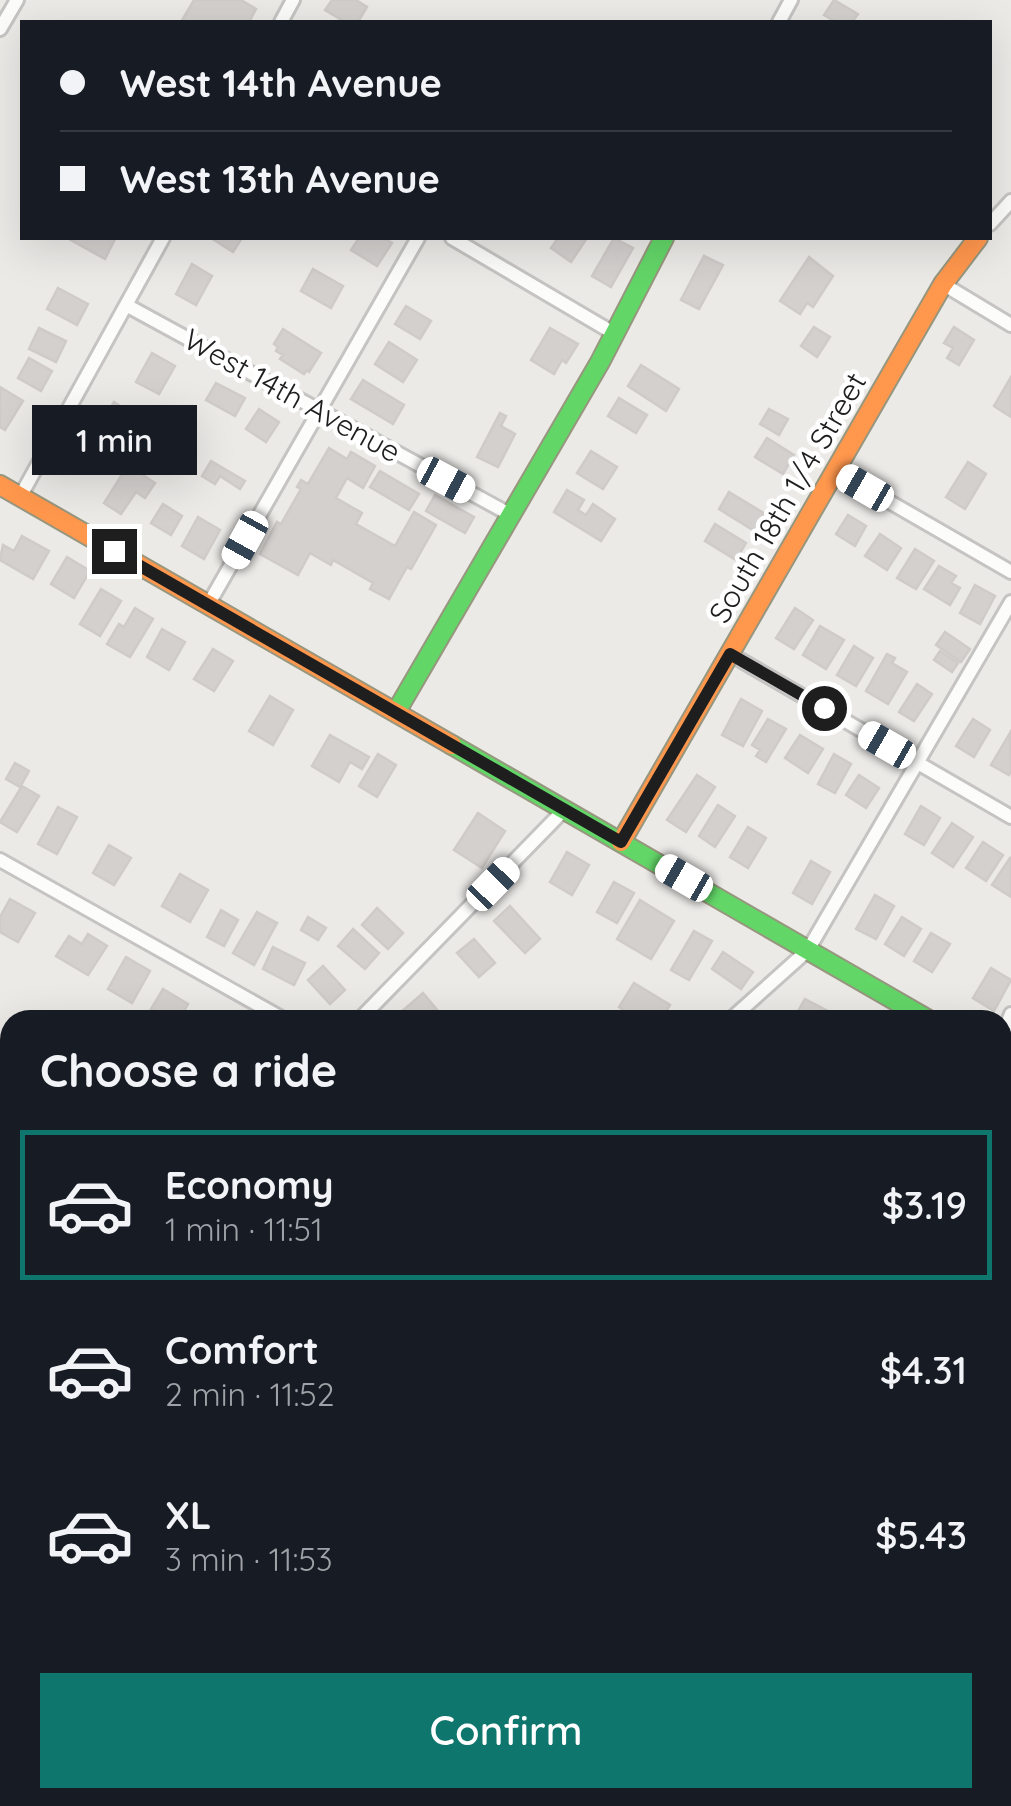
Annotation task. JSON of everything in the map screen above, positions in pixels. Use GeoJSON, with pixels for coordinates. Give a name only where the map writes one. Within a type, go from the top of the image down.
{"type":"FeatureCollection","features":[{"type":"Feature","properties":{"kind":"street"},"geometry":{"type":"LineString","coordinates":[[0,29],[17,0]]}},
{"type":"Feature","properties":{"kind":"street"},"geometry":{"type":"LineString","coordinates":[[992,222],[1011,201]]}},
{"type":"Feature","properties":{"kind":"street"},"geometry":{"type":"LineString","coordinates":[[20,497],[163,240]]}},
{"type":"Feature","properties":{"kind":"street"},"geometry":{"type":"LineString","coordinates":[[208,605],[417,240]]}},
{"type":"Feature","properties":{"kind":"street"},"geometry":{"type":"LineString","coordinates":[[455,240],[615,334]]}},
{"type":"Feature","properties":{"kind":"street"},"geometry":{"type":"LineString","coordinates":[[396,712],[615,334],[663,240]]}},
{"type":"Feature","properties":{"kind":"street","name":"South 18th 1/4 Street"},"geometry":{"type":"LineString","coordinates":[[621,842],[943,284],[976,240]]}},
{"type":"Feature","properties":{"kind":"street"},"geometry":{"type":"LineString","coordinates":[[943,284],[1011,325]]}},
{"type":"Feature","properties":{"kind":"street","name":"West 14th Avenue"},"geometry":{"type":"LineString","coordinates":[[126,305],[511,516]]}},
{"type":"Feature","properties":{"kind":"street"},"geometry":{"type":"LineString","coordinates":[[836,471],[1011,572]]}},
{"type":"Feature","properties":{"kind":"street"},"geometry":{"type":"LineString","coordinates":[[0,486],[911,1010]]}},
{"type":"Feature","properties":{"kind":"street"},"geometry":{"type":"LineString","coordinates":[[741,1010],[808,950],[1011,602]]}},
{"type":"Feature","properties":{"kind":"street"},"geometry":{"type":"LineString","coordinates":[[730,654],[1011,817]]}},
{"type":"Feature","properties":{"kind":"street"},"geometry":{"type":"LineString","coordinates":[[374,1010],[565,809]]}},
{"type":"Feature","properties":{"kind":"street"},"geometry":{"type":"LineString","coordinates":[[0,860],[268,1010]]}},
{"type":"Feature","properties":{"kind":"building"},"geometry":{"type":"Polygon","coordinates":[[[194,0],[241,0],[256,9],[250,20],[182,20],[194,0]]]}},
{"type":"Feature","properties":{"kind":"building"},"geometry":{"type":"Polygon","coordinates":[[[332,0],[356,0],[367,7],[359,20],[342,20],[325,10],[332,0]]]}},
{"type":"Feature","properties":{"kind":"building"},"geometry":{"type":"Polygon","coordinates":[[[834,0],[858,14],[854,20],[833,20],[824,15],[834,0]]]}},
{"type":"Feature","properties":{"kind":"building"},"geometry":{"type":"Polygon","coordinates":[[[71,240],[114,240],[105,259],[71,240]]]}},
{"type":"Feature","properties":{"kind":"building"},"geometry":{"type":"Polygon","coordinates":[[[214,240],[241,240],[233,252],[214,240]]]}},
{"type":"Feature","properties":{"kind":"building"},"geometry":{"type":"Polygon","coordinates":[[[358,240],[392,243],[377,266],[351,250],[358,240]]]}},
{"type":"Feature","properties":{"kind":"building"},"geometry":{"type":"Polygon","coordinates":[[[557,240],[586,240],[571,262],[551,248],[557,240]]]}},
{"type":"Feature","properties":{"kind":"building"},"geometry":{"type":"Polygon","coordinates":[[[613,240],[633,248],[611,287],[592,276],[613,240]]]}},
{"type":"Feature","properties":{"kind":"building"},"geometry":{"type":"Polygon","coordinates":[[[704,256],[723,265],[699,309],[681,300],[704,256]]]}},
{"type":"Feature","properties":{"kind":"building"},"geometry":{"type":"Polygon","coordinates":[[[809,257],[833,276],[813,307],[807,303],[800,314],[780,301],[809,257]]]}},
{"type":"Feature","properties":{"kind":"building"},"geometry":{"type":"Polygon","coordinates":[[[192,264],[212,276],[196,305],[176,294],[192,264]]]}},
{"type":"Feature","properties":{"kind":"building"},"geometry":{"type":"Polygon","coordinates":[[[313,269],[343,286],[331,308],[301,291],[313,269]]]}},
{"type":"Feature","properties":{"kind":"building"},"geometry":{"type":"Polygon","coordinates":[[[58,288],[88,304],[77,325],[47,309],[58,288]]]}},
{"type":"Feature","properties":{"kind":"building"},"geometry":{"type":"Polygon","coordinates":[[[406,306],[431,321],[420,339],[395,324],[406,306]]]}},
{"type":"Feature","properties":{"kind":"building"},"geometry":{"type":"Polygon","coordinates":[[[814,327],[830,337],[817,357],[801,346],[814,327]]]}},
{"type":"Feature","properties":{"kind":"building"},"geometry":{"type":"Polygon","coordinates":[[[954,327],[974,340],[959,365],[947,358],[953,348],[944,343],[954,327]]]}},
{"type":"Feature","properties":{"kind":"building"},"geometry":{"type":"Polygon","coordinates":[[[39,328],[66,341],[56,362],[29,349],[39,328]]]}},
{"type":"Feature","properties":{"kind":"building"},"geometry":{"type":"Polygon","coordinates":[[[550,328],[578,344],[554,374],[531,360],[550,328]]]}},
{"type":"Feature","properties":{"kind":"building"},"geometry":{"type":"Polygon","coordinates":[[[283,329],[321,353],[309,372],[304,374],[280,359],[283,355],[274,344],[283,329]]]}},
{"type":"Feature","properties":{"kind":"building"},"geometry":{"type":"Polygon","coordinates":[[[389,342],[417,360],[403,382],[375,364],[389,342]]]}},
{"type":"Feature","properties":{"kind":"building"},"geometry":{"type":"Polygon","coordinates":[[[152,353],[175,366],[159,394],[136,382],[152,353]]]}},
{"type":"Feature","properties":{"kind":"building"},"geometry":{"type":"Polygon","coordinates":[[[29,358],[52,371],[41,391],[18,378],[29,358]]]}},
{"type":"Feature","properties":{"kind":"building"},"geometry":{"type":"Polygon","coordinates":[[[641,365],[679,389],[666,411],[628,386],[641,365]]]}},
{"type":"Feature","properties":{"kind":"building"},"geometry":{"type":"Polygon","coordinates":[[[1011,377],[1011,417],[994,406],[1011,377]]]}},
{"type":"Feature","properties":{"kind":"building"},"geometry":{"type":"Polygon","coordinates":[[[363,380],[404,405],[393,424],[351,399],[363,380]]]}},
{"type":"Feature","properties":{"kind":"building"},"geometry":{"type":"Polygon","coordinates":[[[216,383],[245,398],[235,416],[206,400],[216,383]]]}},
{"type":"Feature","properties":{"kind":"building"},"geometry":{"type":"Polygon","coordinates":[[[0,387],[23,401],[5,430],[0,427],[0,387]]]}},
{"type":"Feature","properties":{"kind":"building"},"geometry":{"type":"Polygon","coordinates":[[[619,398],[647,415],[636,433],[608,416],[619,398]]]}},
{"type":"Feature","properties":{"kind":"building"},"geometry":{"type":"Polygon","coordinates":[[[114,402],[140,419],[127,439],[102,422],[114,402]]]}},
{"type":"Feature","properties":{"kind":"building"},"geometry":{"type":"Polygon","coordinates":[[[259,409],[279,422],[266,442],[246,429],[259,409]]]}},
{"type":"Feature","properties":{"kind":"building"},"geometry":{"type":"Polygon","coordinates":[[[769,409],[788,419],[779,435],[760,424],[769,409]]]}},
{"type":"Feature","properties":{"kind":"building"},"geometry":{"type":"Polygon","coordinates":[[[500,413],[506,416],[501,426],[515,434],[498,467],[477,457],[500,413]]]}},
{"type":"Feature","properties":{"kind":"building"},"geometry":{"type":"Polygon","coordinates":[[[767,438],[794,455],[783,474],[755,457],[767,438]]]}},
{"type":"Feature","properties":{"kind":"building"},"geometry":{"type":"Polygon","coordinates":[[[329,448],[347,459],[351,452],[375,466],[363,488],[347,478],[336,498],[362,513],[356,524],[395,546],[414,512],[436,525],[389,599],[370,589],[373,583],[333,560],[331,565],[310,553],[298,575],[260,554],[301,489],[297,487],[301,480],[308,484],[329,448]]]}},
{"type":"Feature","properties":{"kind":"building"},"geometry":{"type":"Polygon","coordinates":[[[591,451],[617,467],[603,489],[577,473],[591,451]]]}},
{"type":"Feature","properties":{"kind":"building"},"geometry":{"type":"Polygon","coordinates":[[[211,461],[245,481],[240,489],[220,476],[215,484],[202,476],[211,461]]]}},
{"type":"Feature","properties":{"kind":"building"},"geometry":{"type":"Polygon","coordinates":[[[968,462],[986,474],[965,509],[946,497],[968,462]]]}},
{"type":"Feature","properties":{"kind":"building"},"geometry":{"type":"Polygon","coordinates":[[[128,465],[155,483],[145,498],[136,492],[121,514],[104,503],[128,465]]]}},
{"type":"Feature","properties":{"kind":"building"},"geometry":{"type":"Polygon","coordinates":[[[380,471],[419,494],[409,510],[370,487],[380,471]]]}},
{"type":"Feature","properties":{"kind":"building"},"geometry":{"type":"Polygon","coordinates":[[[567,490],[584,500],[578,510],[586,515],[593,504],[615,519],[601,541],[554,512],[567,490]]]}},
{"type":"Feature","properties":{"kind":"building"},"geometry":{"type":"Polygon","coordinates":[[[729,492],[767,515],[756,532],[719,509],[729,492]]]}},
{"type":"Feature","properties":{"kind":"building"},"geometry":{"type":"Polygon","coordinates":[[[435,495],[474,517],[465,533],[426,511],[435,495]]]}},
{"type":"Feature","properties":{"kind":"building"},"geometry":{"type":"Polygon","coordinates":[[[163,504],[182,516],[171,535],[151,523],[163,504]]]}},
{"type":"Feature","properties":{"kind":"building"},"geometry":{"type":"Polygon","coordinates":[[[848,515],[866,526],[855,546],[836,534],[848,515]]]}},
{"type":"Feature","properties":{"kind":"building"},"geometry":{"type":"Polygon","coordinates":[[[198,517],[220,530],[204,559],[182,546],[198,517]]]}},
{"type":"Feature","properties":{"kind":"building"},"geometry":{"type":"Polygon","coordinates":[[[715,524],[746,543],[736,560],[705,541],[715,524]]]}},
{"type":"Feature","properties":{"kind":"building"},"geometry":{"type":"Polygon","coordinates":[[[880,534],[901,548],[887,570],[865,556],[880,534]]]}},
{"type":"Feature","properties":{"kind":"building"},"geometry":{"type":"Polygon","coordinates":[[[22,536],[49,551],[33,579],[0,560],[3,545],[14,551],[22,536]]]}},
{"type":"Feature","properties":{"kind":"building"},"geometry":{"type":"Polygon","coordinates":[[[915,549],[934,561],[916,589],[897,578],[915,549]]]}},
{"type":"Feature","properties":{"kind":"building"},"geometry":{"type":"Polygon","coordinates":[[[67,557],[90,571],[74,598],[51,584],[67,557]]]}},
{"type":"Feature","properties":{"kind":"building"},"geometry":{"type":"Polygon","coordinates":[[[939,566],[956,576],[951,583],[960,588],[950,605],[924,589],[939,566]]]}},
{"type":"Feature","properties":{"kind":"building"},"geometry":{"type":"Polygon","coordinates":[[[975,585],[995,596],[980,624],[960,613],[975,585]]]}},
{"type":"Feature","properties":{"kind":"building"},"geometry":{"type":"Polygon","coordinates":[[[101,589],[121,601],[100,636],[80,624],[101,589]]]}},
{"type":"Feature","properties":{"kind":"building"},"geometry":{"type":"Polygon","coordinates":[[[135,608],[153,619],[130,657],[107,644],[135,608]]]}},
{"type":"Feature","properties":{"kind":"building"},"geometry":{"type":"Polygon","coordinates":[[[795,608],[813,620],[794,649],[776,638],[795,608]]]}},
{"type":"Feature","properties":{"kind":"building"},"geometry":{"type":"Polygon","coordinates":[[[820,626],[844,640],[826,669],[803,655],[820,626]]]}},
{"type":"Feature","properties":{"kind":"building"},"geometry":{"type":"Polygon","coordinates":[[[162,629],[185,642],[169,670],[147,657],[162,629]]]}},
{"type":"Feature","properties":{"kind":"building"},"geometry":{"type":"Polygon","coordinates":[[[945,632],[970,649],[961,662],[936,645],[945,632]]]}},
{"type":"Feature","properties":{"kind":"building"},"geometry":{"type":"Polygon","coordinates":[[[854,646],[873,658],[856,686],[837,675],[854,646]]]}},
{"type":"Feature","properties":{"kind":"building"},"geometry":{"type":"Polygon","coordinates":[[[213,649],[233,661],[214,691],[194,679],[213,649]]]}},
{"type":"Feature","properties":{"kind":"building"},"geometry":{"type":"Polygon","coordinates":[[[940,651],[958,663],[952,672],[934,660],[940,651]]]}},
{"type":"Feature","properties":{"kind":"building"},"geometry":{"type":"Polygon","coordinates":[[[887,654],[895,658],[892,663],[907,672],[888,704],[866,691],[887,654]]]}},
{"type":"Feature","properties":{"kind":"building"},"geometry":{"type":"Polygon","coordinates":[[[917,684],[932,694],[914,721],[899,712],[917,684]]]}},
{"type":"Feature","properties":{"kind":"building"},"geometry":{"type":"Polygon","coordinates":[[[270,696],[293,710],[273,745],[249,731],[270,696]]]}},
{"type":"Feature","properties":{"kind":"building"},"geometry":{"type":"Polygon","coordinates":[[[741,699],[762,711],[743,746],[722,735],[741,699]]]}},
{"type":"Feature","properties":{"kind":"building"},"geometry":{"type":"Polygon","coordinates":[[[768,719],[786,729],[766,762],[756,756],[760,750],[752,745],[768,719]]]}},
{"type":"Feature","properties":{"kind":"building"},"geometry":{"type":"Polygon","coordinates":[[[973,719],[990,730],[974,757],[956,746],[973,719]]]}},
{"type":"Feature","properties":{"kind":"building"},"geometry":{"type":"Polygon","coordinates":[[[1010,733],[1011,771],[1009,775],[991,765],[1010,733]]]}},
{"type":"Feature","properties":{"kind":"building"},"geometry":{"type":"Polygon","coordinates":[[[330,735],[369,757],[362,769],[350,762],[339,782],[312,766],[330,735]]]}},
{"type":"Feature","properties":{"kind":"building"},"geometry":{"type":"Polygon","coordinates":[[[800,735],[823,749],[808,773],[785,758],[800,735]]]}},
{"type":"Feature","properties":{"kind":"building"},"geometry":{"type":"Polygon","coordinates":[[[378,754],[396,765],[377,797],[359,786],[378,754]]]}},
{"type":"Feature","properties":{"kind":"building"},"geometry":{"type":"Polygon","coordinates":[[[834,754],[851,764],[835,793],[818,784],[834,754]]]}},
{"type":"Feature","properties":{"kind":"building"},"geometry":{"type":"Polygon","coordinates":[[[15,763],[29,771],[20,787],[6,779],[15,763]]]}},
{"type":"Feature","properties":{"kind":"building"},"geometry":{"type":"Polygon","coordinates":[[[697,775],[715,787],[686,832],[667,820],[697,775]]]}},
{"type":"Feature","properties":{"kind":"building"},"geometry":{"type":"Polygon","coordinates":[[[859,775],[879,788],[866,808],[846,795],[859,775]]]}},
{"type":"Feature","properties":{"kind":"building"},"geometry":{"type":"Polygon","coordinates":[[[22,786],[39,796],[17,832],[0,822],[22,786]]]}},
{"type":"Feature","properties":{"kind":"building"},"geometry":{"type":"Polygon","coordinates":[[[718,805],[735,816],[715,847],[699,836],[718,805]]]}},
{"type":"Feature","properties":{"kind":"building"},"geometry":{"type":"Polygon","coordinates":[[[921,806],[940,818],[924,845],[905,834],[921,806]]]}},
{"type":"Feature","properties":{"kind":"building"},"geometry":{"type":"Polygon","coordinates":[[[58,807],[77,817],[57,854],[38,844],[58,807]]]}},
{"type":"Feature","properties":{"kind":"building"},"geometry":{"type":"Polygon","coordinates":[[[478,813],[505,831],[482,868],[454,850],[478,813]]]}},
{"type":"Feature","properties":{"kind":"building"},"geometry":{"type":"Polygon","coordinates":[[[952,823],[973,837],[953,867],[932,853],[952,823]]]}},
{"type":"Feature","properties":{"kind":"building"},"geometry":{"type":"Polygon","coordinates":[[[748,827],[766,838],[748,868],[730,857],[748,827]]]}},
{"type":"Feature","properties":{"kind":"building"},"geometry":{"type":"Polygon","coordinates":[[[983,842],[1003,855],[986,881],[966,868],[983,842]]]}},
{"type":"Feature","properties":{"kind":"building"},"geometry":{"type":"Polygon","coordinates":[[[109,845],[131,858],[114,885],[93,873],[109,845]]]}},
{"type":"Feature","properties":{"kind":"building"},"geometry":{"type":"Polygon","coordinates":[[[567,852],[589,865],[572,895],[550,882],[567,852]]]}},
{"type":"Feature","properties":{"kind":"building"},"geometry":{"type":"Polygon","coordinates":[[[1011,859],[1011,897],[992,885],[1011,859]]]}},
{"type":"Feature","properties":{"kind":"building"},"geometry":{"type":"Polygon","coordinates":[[[811,861],[830,872],[812,904],[793,893],[811,861]]]}},
{"type":"Feature","properties":{"kind":"building"},"geometry":{"type":"Polygon","coordinates":[[[180,874],[208,890],[190,922],[162,906],[180,874]]]}},
{"type":"Feature","properties":{"kind":"building"},"geometry":{"type":"Polygon","coordinates":[[[614,882],[634,893],[617,923],[597,912],[614,882]]]}},
{"type":"Feature","properties":{"kind":"building"},"geometry":{"type":"Polygon","coordinates":[[[875,895],[894,906],[876,939],[856,929],[875,895]]]}},
{"type":"Feature","properties":{"kind":"building"},"geometry":{"type":"Polygon","coordinates":[[[10,899],[35,913],[18,942],[0,932],[0,917],[10,899]]]}},
{"type":"Feature","properties":{"kind":"building"},"geometry":{"type":"Polygon","coordinates":[[[640,900],[674,921],[651,959],[617,939],[640,900]]]}},
{"type":"Feature","properties":{"kind":"building"},"geometry":{"type":"Polygon","coordinates":[[[510,906],[540,939],[525,953],[494,921],[510,906]]]}},
{"type":"Feature","properties":{"kind":"building"},"geometry":{"type":"Polygon","coordinates":[[[377,908],[403,933],[388,949],[362,925],[377,908]]]}},
{"type":"Feature","properties":{"kind":"building"},"geometry":{"type":"Polygon","coordinates":[[[221,910],[238,920],[224,946],[207,937],[221,910]]]}},
{"type":"Feature","properties":{"kind":"building"},"geometry":{"type":"Polygon","coordinates":[[[257,912],[277,923],[254,965],[233,953],[257,912]]]}},
{"type":"Feature","properties":{"kind":"building"},"geometry":{"type":"Polygon","coordinates":[[[308,917],[326,928],[318,940],[301,930],[308,917]]]}},
{"type":"Feature","properties":{"kind":"building"},"geometry":{"type":"Polygon","coordinates":[[[902,917],[921,929],[904,956],[885,944],[902,917]]]}},
{"type":"Feature","properties":{"kind":"building"},"geometry":{"type":"Polygon","coordinates":[[[353,929],[379,953],[365,969],[338,946],[353,929]]]}},
{"type":"Feature","properties":{"kind":"building"},"geometry":{"type":"Polygon","coordinates":[[[694,931],[712,941],[689,980],[671,970],[694,931]]]}},
{"type":"Feature","properties":{"kind":"building"},"geometry":{"type":"Polygon","coordinates":[[[931,933],[950,944],[932,972],[914,961],[931,933]]]}},
{"type":"Feature","properties":{"kind":"building"},"geometry":{"type":"Polygon","coordinates":[[[88,934],[107,946],[88,975],[56,956],[69,936],[82,944],[88,934]]]}},
{"type":"Feature","properties":{"kind":"building"},"geometry":{"type":"Polygon","coordinates":[[[474,939],[495,963],[479,977],[457,953],[474,939]]]}},
{"type":"Feature","properties":{"kind":"building"},"geometry":{"type":"Polygon","coordinates":[[[273,947],[305,963],[294,985],[263,969],[273,947]]]}},
{"type":"Feature","properties":{"kind":"building"},"geometry":{"type":"Polygon","coordinates":[[[723,952],[753,972],[741,989],[712,969],[723,952]]]}},
{"type":"Feature","properties":{"kind":"building"},"geometry":{"type":"Polygon","coordinates":[[[126,957],[150,971],[132,1003],[108,989],[126,957]]]}},
{"type":"Feature","properties":{"kind":"building"},"geometry":{"type":"Polygon","coordinates":[[[323,966],[345,990],[330,1004],[308,980],[323,966]]]}},
{"type":"Feature","properties":{"kind":"building"},"geometry":{"type":"Polygon","coordinates":[[[991,968],[1011,980],[995,1010],[973,998],[991,968]]]}},
{"type":"Feature","properties":{"kind":"building"},"geometry":{"type":"Polygon","coordinates":[[[634,983],[670,1005],[667,1010],[619,1007],[634,983]]]}},
{"type":"Feature","properties":{"kind":"building"},"geometry":{"type":"Polygon","coordinates":[[[163,989],[188,1004],[185,1010],[151,1009],[163,989]]]}},
{"type":"Feature","properties":{"kind":"building"},"geometry":{"type":"Polygon","coordinates":[[[423,993],[437,1010],[404,1010],[423,993]]]}},
{"type":"Feature","properties":{"kind":"building"},"geometry":{"type":"Polygon","coordinates":[[[805,999],[826,1010],[799,1010],[805,999]]]}},
{"type":"Feature","properties":{"kind":"traffic: fast"},"geometry":{"type":"LineString","coordinates":[[396,712],[600,362],[663,240]]}},
{"type":"Feature","properties":{"kind":"traffic: fast"},"geometry":{"type":"LineString","coordinates":[[452,745],[912,1010]]}},
{"type":"Feature","properties":{"kind":"traffic: slow"},"geometry":{"type":"LineString","coordinates":[[621,842],[943,284],[976,240]]}},
{"type":"Feature","properties":{"kind":"traffic: slow"},"geometry":{"type":"LineString","coordinates":[[0,485],[452,745]]}},
{"type":"Feature","properties":{"kind":"route"},"geometry":{"type":"LineString","coordinates":[[114,551],[621,842],[730,654],[824,708]]}}]}
